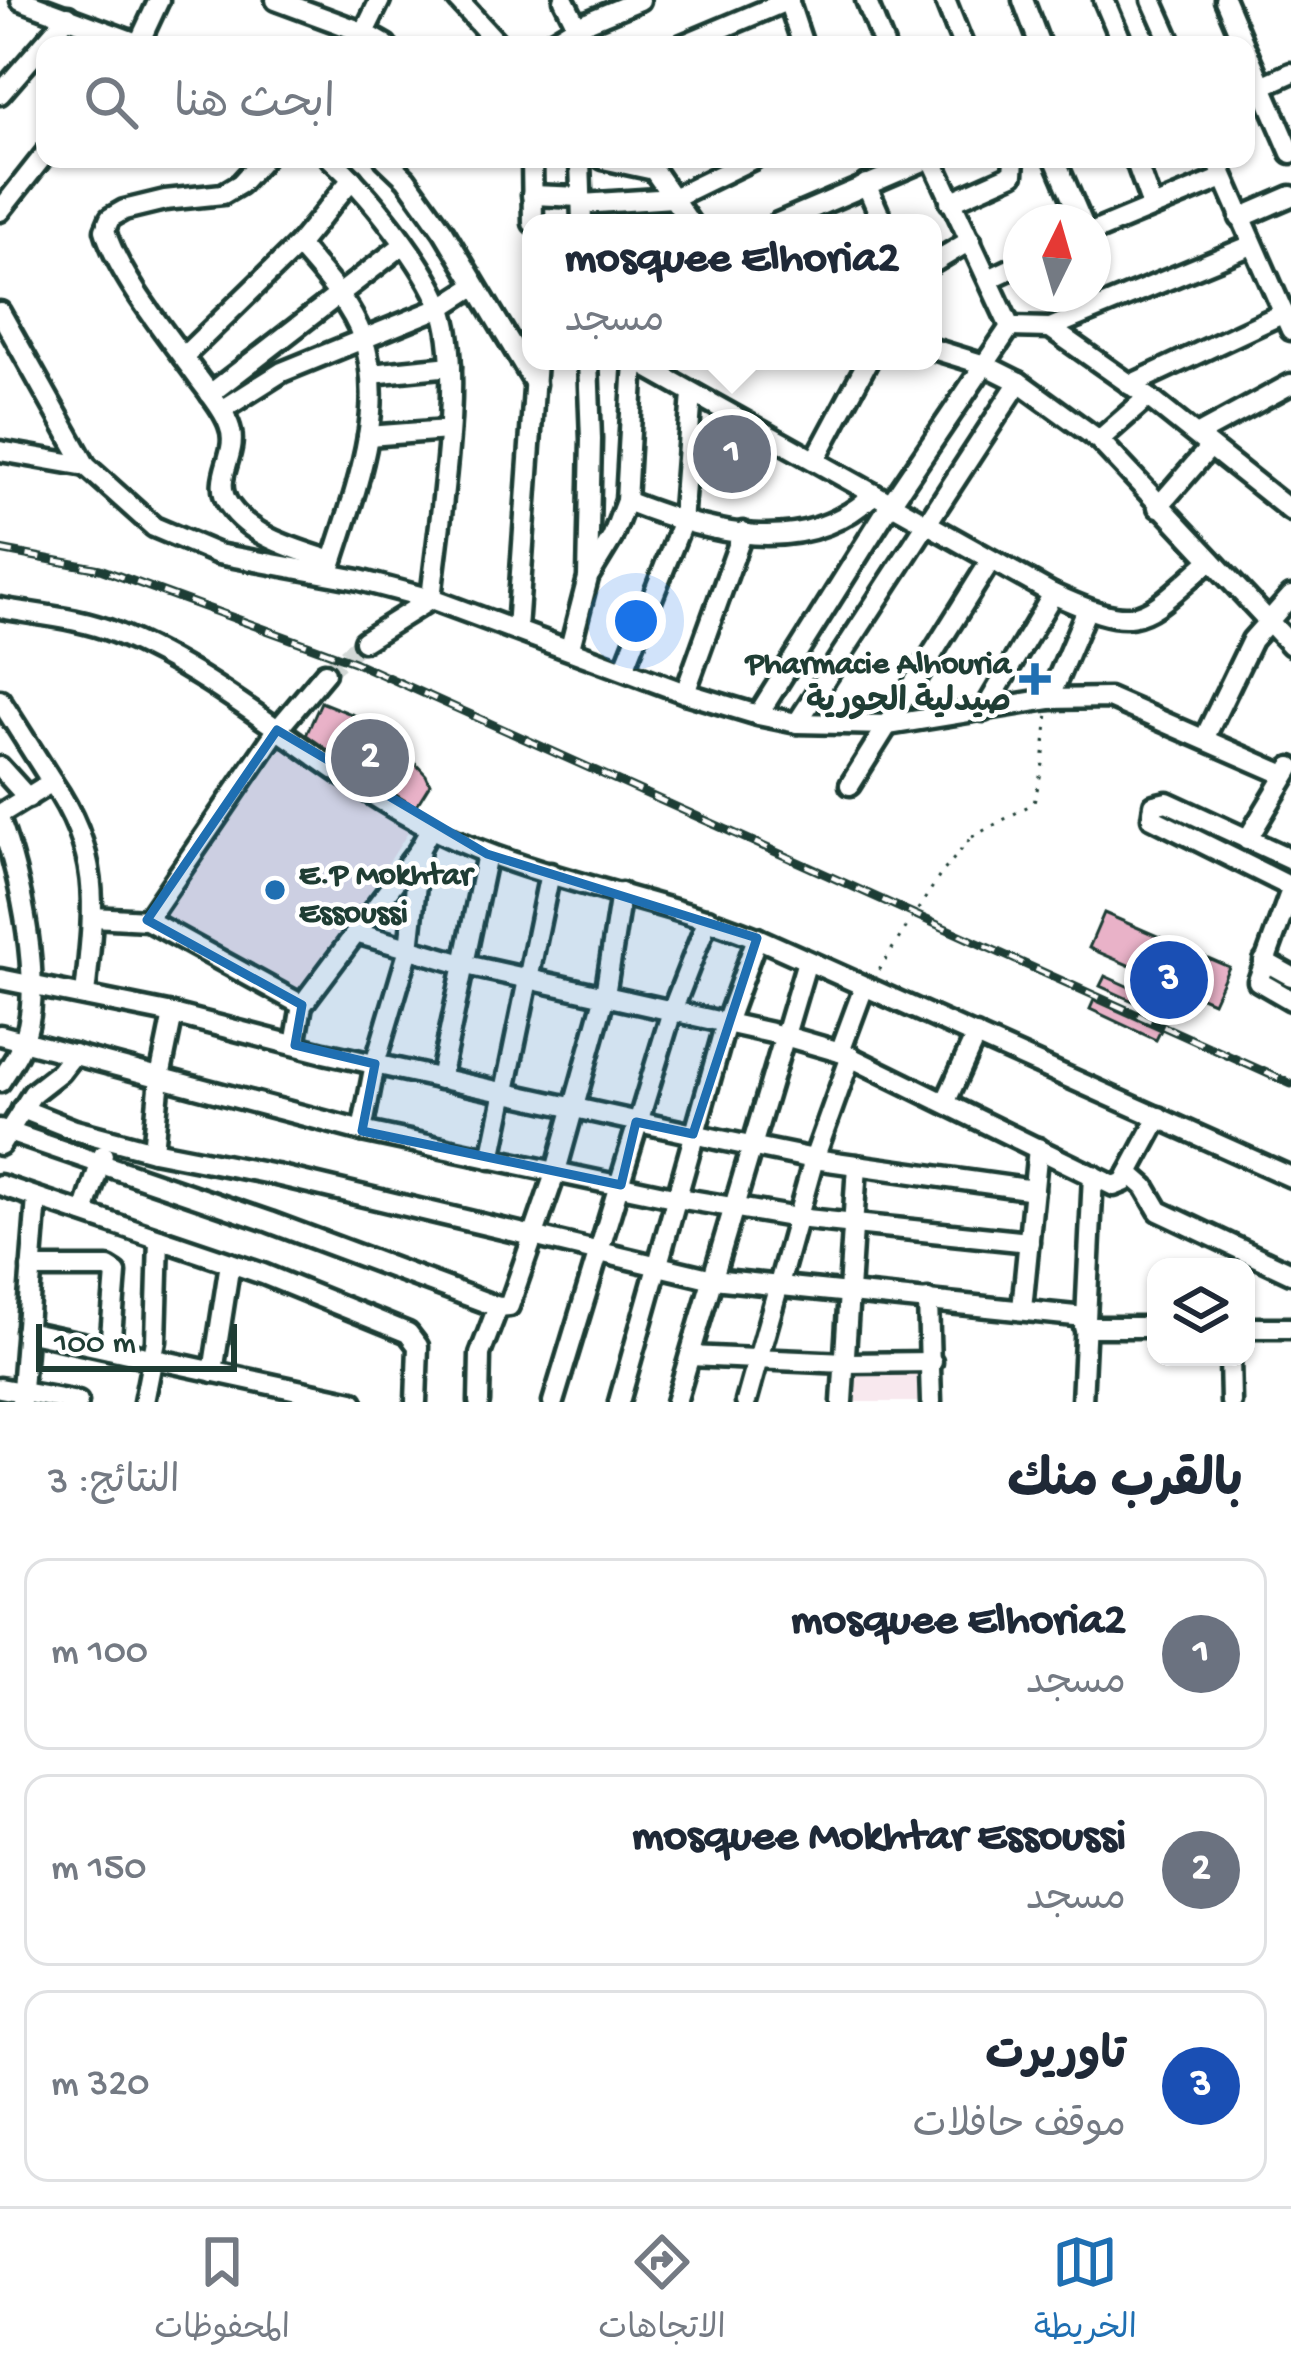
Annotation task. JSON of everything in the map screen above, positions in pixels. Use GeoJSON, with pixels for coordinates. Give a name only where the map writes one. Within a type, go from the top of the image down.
{"type":"FeatureCollection","features":[{"type":"Feature","properties":{"kind":"street"},"geometry":{"type":"LineString","coordinates":[[21,0],[118,36]]}},
{"type":"Feature","properties":{"kind":"street"},"geometry":{"type":"LineString","coordinates":[[144,36],[159,0]]}},
{"type":"Feature","properties":{"kind":"street"},"geometry":{"type":"LineString","coordinates":[[276,0],[355,36]]}},
{"type":"Feature","properties":{"kind":"street"},"geometry":{"type":"LineString","coordinates":[[363,36],[380,0]]}},
{"type":"Feature","properties":{"kind":"street"},"geometry":{"type":"LineString","coordinates":[[458,0],[491,36]]}},
{"type":"Feature","properties":{"kind":"street"},"geometry":{"type":"LineString","coordinates":[[564,0],[577,26]]}},
{"type":"Feature","properties":{"kind":"street"},"geometry":{"type":"LineString","coordinates":[[561,36],[640,0]]}},
{"type":"Feature","properties":{"kind":"street"},"geometry":{"type":"LineString","coordinates":[[703,36],[789,0],[800,36]]}},
{"type":"Feature","properties":{"kind":"street"},"geometry":{"type":"LineString","coordinates":[[866,0],[880,36]]}},
{"type":"Feature","properties":{"kind":"street"},"geometry":{"type":"LineString","coordinates":[[945,0],[959,36]]}},
{"type":"Feature","properties":{"kind":"street"},"geometry":{"type":"LineString","coordinates":[[1023,0],[1037,36]]}},
{"type":"Feature","properties":{"kind":"street"},"geometry":{"type":"LineString","coordinates":[[1104,0],[1119,36]]}},
{"type":"Feature","properties":{"kind":"street"},"geometry":{"type":"LineString","coordinates":[[1152,0],[1168,36]]}},
{"type":"Feature","properties":{"kind":"street"},"geometry":{"type":"LineString","coordinates":[[1225,0],[1240,36]]}},
{"type":"Feature","properties":{"kind":"street"},"geometry":{"type":"LineString","coordinates":[[51,36],[68,16]]}},
{"type":"Feature","properties":{"kind":"street"},"geometry":{"type":"LineString","coordinates":[[0,94],[36,53]]}},
{"type":"Feature","properties":{"kind":"street"},"geometry":{"type":"LineString","coordinates":[[1255,89],[1291,73]]}},
{"type":"Feature","properties":{"kind":"street"},"geometry":{"type":"LineString","coordinates":[[1255,91],[1291,153]]}},
{"type":"Feature","properties":{"kind":"street"},"geometry":{"type":"LineString","coordinates":[[0,211],[36,165]]}},
{"type":"Feature","properties":{"kind":"street"},"geometry":{"type":"LineString","coordinates":[[254,168],[231,191],[145,203],[115,214],[106,224],[112,247],[216,402],[233,441],[221,478],[225,500],[259,532],[330,568],[518,628],[685,693],[797,723],[888,725],[1049,699],[1109,698]]}},
{"type":"Feature","properties":{"kind":"street"},"geometry":{"type":"LineString","coordinates":[[341,168],[403,245],[442,307],[451,366],[431,599]]}},
{"type":"Feature","properties":{"kind":"street"},"geometry":{"type":"LineString","coordinates":[[395,168],[444,232],[522,364]]}},
{"type":"Feature","properties":{"kind":"street"},"geometry":{"type":"LineString","coordinates":[[532,168],[533,214]]}},
{"type":"Feature","properties":{"kind":"street"},"geometry":{"type":"LineString","coordinates":[[580,168],[582,208]]}},
{"type":"Feature","properties":{"kind":"street"},"geometry":{"type":"LineString","coordinates":[[653,168],[684,214]]}},
{"type":"Feature","properties":{"kind":"street"},"geometry":{"type":"LineString","coordinates":[[532,195],[582,208],[673,198],[735,168]]}},
{"type":"Feature","properties":{"kind":"street"},"geometry":{"type":"LineString","coordinates":[[819,214],[866,184],[907,168]]}},
{"type":"Feature","properties":{"kind":"street"},"geometry":{"type":"LineString","coordinates":[[934,168],[1010,327]]}},
{"type":"Feature","properties":{"kind":"street"},"geometry":{"type":"LineString","coordinates":[[950,202],[1013,174],[1013,168]]}},
{"type":"Feature","properties":{"kind":"street"},"geometry":{"type":"LineString","coordinates":[[1059,168],[1074,204]]}},
{"type":"Feature","properties":{"kind":"street"},"geometry":{"type":"LineString","coordinates":[[1138,168],[1153,206]]}},
{"type":"Feature","properties":{"kind":"street"},"geometry":{"type":"LineString","coordinates":[[1111,224],[1220,168],[1287,321],[1130,385]]}},
{"type":"Feature","properties":{"kind":"street"},"geometry":{"type":"LineString","coordinates":[[183,357],[298,245],[352,178]]}},
{"type":"Feature","properties":{"kind":"street"},"geometry":{"type":"LineString","coordinates":[[866,184],[879,214]]}},
{"type":"Feature","properties":{"kind":"street"},"geometry":{"type":"LineString","coordinates":[[1240,218],[1291,196]]}},
{"type":"Feature","properties":{"kind":"street"},"geometry":{"type":"LineString","coordinates":[[942,257],[971,240]]}},
{"type":"Feature","properties":{"kind":"street"},"geometry":{"type":"LineString","coordinates":[[1010,327],[1050,328],[1252,244]]}},
{"type":"Feature","properties":{"kind":"street"},"geometry":{"type":"LineString","coordinates":[[298,245],[339,295],[363,338],[371,374],[368,436],[330,568]]}},
{"type":"Feature","properties":{"kind":"street"},"geometry":{"type":"LineString","coordinates":[[216,402],[403,245]]}},
{"type":"Feature","properties":{"kind":"street"},"geometry":{"type":"LineString","coordinates":[[989,279],[1003,272]]}},
{"type":"Feature","properties":{"kind":"street"},"geometry":{"type":"LineString","coordinates":[[216,402],[442,307],[473,287]]}},
{"type":"Feature","properties":{"kind":"street"},"geometry":{"type":"LineString","coordinates":[[0,312],[86,466],[137,514],[170,536],[244,561],[330,568]]}},
{"type":"Feature","properties":{"kind":"street"},"geometry":{"type":"LineString","coordinates":[[758,715],[882,499],[1010,327]]}},
{"type":"Feature","properties":{"kind":"street"},"geometry":{"type":"LineString","coordinates":[[1050,328],[1148,397],[1291,511]]}},
{"type":"Feature","properties":{"kind":"street"},"geometry":{"type":"LineString","coordinates":[[942,352],[986,365],[1019,382],[1099,440],[1291,645]]}},
{"type":"Feature","properties":{"kind":"street"},"geometry":{"type":"LineString","coordinates":[[371,374],[451,366]]}},
{"type":"Feature","properties":{"kind":"street"},"geometry":{"type":"LineString","coordinates":[[526,370],[535,384]]}},
{"type":"Feature","properties":{"kind":"street"},"geometry":{"type":"LineString","coordinates":[[518,628],[536,370]]}},
{"type":"Feature","properties":{"kind":"street"},"geometry":{"type":"LineString","coordinates":[[570,648],[588,578],[588,370]]}},
{"type":"Feature","properties":{"kind":"street"},"geometry":{"type":"LineString","coordinates":[[588,578],[612,538],[631,480],[628,410],[634,370]]}},
{"type":"Feature","properties":{"kind":"street"},"geometry":{"type":"LineString","coordinates":[[651,370],[1087,610],[1126,619],[1144,616],[1211,560]]}},
{"type":"Feature","properties":{"kind":"street"},"geometry":{"type":"LineString","coordinates":[[814,460],[863,370]]}},
{"type":"Feature","properties":{"kind":"street"},"geometry":{"type":"LineString","coordinates":[[797,723],[1019,382]]}},
{"type":"Feature","properties":{"kind":"street"},"geometry":{"type":"LineString","coordinates":[[1158,507],[1203,441],[1291,384]]}},
{"type":"Feature","properties":{"kind":"street"},"geometry":{"type":"LineString","coordinates":[[624,670],[682,523],[692,394]]}},
{"type":"Feature","properties":{"kind":"street"},"geometry":{"type":"LineString","coordinates":[[1099,440],[1148,397]]}},
{"type":"Feature","properties":{"kind":"street"},"geometry":{"type":"LineString","coordinates":[[368,436],[448,430]]}},
{"type":"Feature","properties":{"kind":"street"},"geometry":{"type":"LineString","coordinates":[[0,452],[86,466]]}},
{"type":"Feature","properties":{"kind":"street"},"geometry":{"type":"LineString","coordinates":[[626,501],[682,523],[773,536],[820,529],[882,499]]}},
{"type":"Feature","properties":{"kind":"street"},"geometry":{"type":"LineString","coordinates":[[685,693],[743,532]]}},
{"type":"Feature","properties":{"kind":"street"},"geometry":{"type":"LineString","coordinates":[[850,785],[991,560]]}},
{"type":"Feature","properties":{"kind":"street"},"geometry":{"type":"LineString","coordinates":[[984,712],[1053,594]]}},
{"type":"Feature","properties":{"kind":"street"},"geometry":{"type":"LineString","coordinates":[[1205,737],[1240,662],[1269,618],[1291,596]]}},
{"type":"Feature","properties":{"kind":"street"},"geometry":{"type":"LineString","coordinates":[[364,641],[431,599]]}},
{"type":"Feature","properties":{"kind":"street"},"geometry":{"type":"LineString","coordinates":[[0,608],[114,632],[199,676],[431,828],[487,854],[758,938],[868,983],[1291,1178]]}},
{"type":"Feature","properties":{"kind":"street"},"geometry":{"type":"LineString","coordinates":[[1049,699],[1087,610]]}},
{"type":"Feature","properties":{"kind":"street"},"geometry":{"type":"LineString","coordinates":[[1062,672],[1109,698],[1288,771],[1247,840]]}},
{"type":"Feature","properties":{"kind":"street"},"geometry":{"type":"LineString","coordinates":[[147,920],[277,730],[325,673]]}},
{"type":"Feature","properties":{"kind":"street"},"geometry":{"type":"LineString","coordinates":[[3,712],[79,825],[86,845],[93,917],[86,995]]}},
{"type":"Feature","properties":{"kind":"street"},"geometry":{"type":"LineString","coordinates":[[0,767],[28,798]]}},
{"type":"Feature","properties":{"kind":"street"},"geometry":{"type":"LineString","coordinates":[[0,1081],[24,1041],[33,984],[9,888],[0,818],[52,782]]}},
{"type":"Feature","properties":{"kind":"street"},"geometry":{"type":"LineString","coordinates":[[1291,859],[1167,802],[1154,805],[1151,818],[1291,888],[1258,981],[1291,1000]]}},
{"type":"Feature","properties":{"kind":"street"},"geometry":{"type":"LineString","coordinates":[[295,1045],[302,1005],[431,828]]}},
{"type":"Feature","properties":{"kind":"street"},"geometry":{"type":"LineString","coordinates":[[362,1131],[375,1064],[409,949],[420,848]]}},
{"type":"Feature","properties":{"kind":"street"},"geometry":{"type":"LineString","coordinates":[[440,1079],[487,854]]}},
{"type":"Feature","properties":{"kind":"street"},"geometry":{"type":"LineString","coordinates":[[491,1159],[550,873]]}},
{"type":"Feature","properties":{"kind":"street"},"geometry":{"type":"LineString","coordinates":[[74,1054],[3,1135],[100,1163],[498,1306],[509,1306],[556,1171],[605,995],[621,893]]}},
{"type":"Feature","properties":{"kind":"street"},"geometry":{"type":"LineString","coordinates":[[93,917],[147,920],[302,1005]]}},
{"type":"Feature","properties":{"kind":"street"},"geometry":{"type":"LineString","coordinates":[[553,1402],[602,1250],[636,1122],[708,919]]}},
{"type":"Feature","properties":{"kind":"street"},"geometry":{"type":"LineString","coordinates":[[356,933],[466,965],[785,1036],[846,1054],[1119,1186],[1159,1117]]}},
{"type":"Feature","properties":{"kind":"street"},"geometry":{"type":"LineString","coordinates":[[619,1402],[726,1023],[758,938]]}},
{"type":"Feature","properties":{"kind":"street"},"geometry":{"type":"LineString","coordinates":[[676,1402],[807,961]]}},
{"type":"Feature","properties":{"kind":"street"},"geometry":{"type":"LineString","coordinates":[[1264,962],[1291,976]]}},
{"type":"Feature","properties":{"kind":"street"},"geometry":{"type":"LineString","coordinates":[[0,979],[173,1013],[440,1079],[814,1159],[1034,1190]]}},
{"type":"Feature","properties":{"kind":"street"},"geometry":{"type":"LineString","coordinates":[[746,1402],[868,983]]}},
{"type":"Feature","properties":{"kind":"street"},"geometry":{"type":"LineString","coordinates":[[153,1151],[160,1077],[173,1013]]}},
{"type":"Feature","properties":{"kind":"street"},"geometry":{"type":"LineString","coordinates":[[0,1035],[362,1131],[678,1198],[797,1218],[1029,1241]]}},
{"type":"Feature","properties":{"kind":"street"},"geometry":{"type":"LineString","coordinates":[[946,1101],[976,1035]]}},
{"type":"Feature","properties":{"kind":"street"},"geometry":{"type":"LineString","coordinates":[[22,1109],[153,1151],[276,1175],[713,1279],[1022,1309],[1084,1322],[1147,1326]]}},
{"type":"Feature","properties":{"kind":"street"},"geometry":{"type":"LineString","coordinates":[[84,1213],[108,1139]]}},
{"type":"Feature","properties":{"kind":"street"},"geometry":{"type":"LineString","coordinates":[[1022,1309],[1038,1148]]}},
{"type":"Feature","properties":{"kind":"street"},"geometry":{"type":"LineString","coordinates":[[842,1402],[857,1165]]}},
{"type":"Feature","properties":{"kind":"street"},"geometry":{"type":"LineString","coordinates":[[1129,1173],[1159,1211],[1291,1273]]}},
{"type":"Feature","properties":{"kind":"street"},"geometry":{"type":"LineString","coordinates":[[1082,1402],[1093,1174]]}},
{"type":"Feature","properties":{"kind":"street"},"geometry":{"type":"LineString","coordinates":[[0,1185],[230,1263],[408,1333],[418,1346],[416,1402]]}},
{"type":"Feature","properties":{"kind":"street"},"geometry":{"type":"LineString","coordinates":[[21,1397],[37,1198]]}},
{"type":"Feature","properties":{"kind":"street"},"geometry":{"type":"LineString","coordinates":[[144,1402],[154,1359],[159,1239]]}},
{"type":"Feature","properties":{"kind":"street"},"geometry":{"type":"LineString","coordinates":[[1230,1246],[1230,1258]]}},
{"type":"Feature","properties":{"kind":"street"},"geometry":{"type":"LineString","coordinates":[[212,1372],[230,1263]]}},
{"type":"Feature","properties":{"kind":"street"},"geometry":{"type":"LineString","coordinates":[[31,1268],[108,1268],[116,1273],[110,1349]]}},
{"type":"Feature","properties":{"kind":"street"},"geometry":{"type":"LineString","coordinates":[[928,1300],[931,1402]]}},
{"type":"Feature","properties":{"kind":"street"},"geometry":{"type":"LineString","coordinates":[[478,1402],[479,1354],[498,1306]]}},
{"type":"Feature","properties":{"kind":"street"},"geometry":{"type":"LineString","coordinates":[[1255,1328],[1291,1328]]}},
{"type":"Feature","properties":{"kind":"street"},"geometry":{"type":"LineString","coordinates":[[26,1331],[212,1372],[294,1397],[353,1402]]}},
{"type":"Feature","properties":{"kind":"street"},"geometry":{"type":"LineString","coordinates":[[690,1356],[932,1362]]}},
{"type":"Feature","properties":{"kind":"street"},"geometry":{"type":"LineString","coordinates":[[1230,1366],[1231,1402]]}},
{"type":"Feature","properties":{"kind":"street"},"geometry":{"type":"LineString","coordinates":[[0,1388],[21,1397],[78,1402]]}},
{"type":"Feature","properties":{"kind":"path"},"geometry":{"type":"LineString","coordinates":[[868,983],[941,874],[972,837],[1034,802],[1049,699]]}},
{"type":"Feature","properties":{"kind":"highlighted area"},"geometry":{"type":"Polygon","coordinates":[[[277,730],[487,854],[757,938],[693,1134],[636,1122],[621,1185],[362,1131],[375,1064],[295,1045],[302,1005],[147,920],[277,730]]]}},
{"type":"Feature","properties":{"kind":"shaded area","name":"E.P Mokhtar Essoussi"},"geometry":{"type":"Polygon","coordinates":[[[275,744],[409,831],[301,999],[164,914],[275,744]]]}},
{"type":"Feature","properties":{"kind":"shaded area"},"geometry":{"type":"Polygon","coordinates":[[[849,1369],[936,1370],[935,1402],[849,1402],[849,1369]]]}},
{"type":"Feature","properties":{"kind":"building"},"geometry":{"type":"Polygon","coordinates":[[[730,425],[750,436],[736,479],[715,472],[730,425]]]}},
{"type":"Feature","properties":{"kind":"building"},"geometry":{"type":"Polygon","coordinates":[[[321,702],[379,725],[426,775],[430,784],[412,813],[303,742],[321,702]]]}},
{"type":"Feature","properties":{"kind":"building"},"geometry":{"type":"Polygon","coordinates":[[[1104,913],[1229,967],[1213,1002],[1089,948],[1104,913]]]}},
{"type":"Feature","properties":{"kind":"building"},"geometry":{"type":"Polygon","coordinates":[[[1105,976],[1171,1006],[1166,1016],[1100,986],[1105,976]]]}},
{"type":"Feature","properties":{"kind":"building"},"geometry":{"type":"Polygon","coordinates":[[[1094,1000],[1161,1030],[1156,1040],[1090,1009],[1094,1000]]]}},
{"type":"Feature","properties":{"kind":"tunnel"},"geometry":{"type":"LineString","coordinates":[[325,673],[364,641]]}},
{"type":"Feature","properties":{"kind":"railway"},"geometry":{"type":"LineString","coordinates":[[0,550],[100,569],[354,662],[1291,1084]]}},
{"type":"Feature","properties":{"kind":"place","name":"mosquee Elhoria2"},"geometry":{"type":"Point","coordinates":[732,454]}},
{"type":"Feature","properties":{"kind":"place","name":"Pharmacie Alhouria صيدلية الحورية"},"geometry":{"type":"Point","coordinates":[1035,679]}},
{"type":"Feature","properties":{"kind":"place","name":"mosquee Mokhtar Essoussi"},"geometry":{"type":"Point","coordinates":[370,758]}},
{"type":"Feature","properties":{"kind":"place","name":"E.P Mokhtar Essoussi"},"geometry":{"type":"Point","coordinates":[275,890]}},
{"type":"Feature","properties":{"kind":"place","name":"تاوريرت"},"geometry":{"type":"Point","coordinates":[1169,980]}}]}
